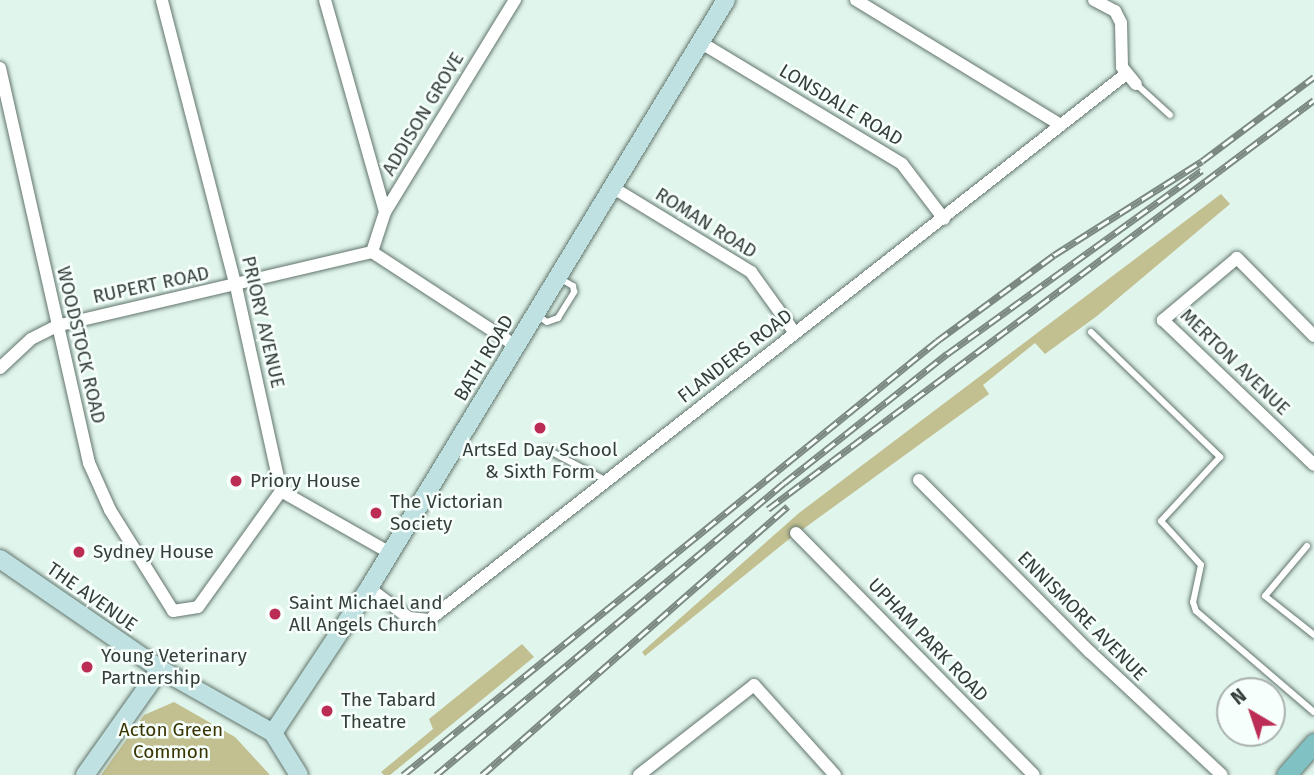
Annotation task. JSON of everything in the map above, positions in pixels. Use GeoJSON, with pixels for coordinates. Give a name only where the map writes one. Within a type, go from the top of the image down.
{"type":"FeatureCollection","features":[{"type":"Feature","properties":{"kind":"main road","name":"BATH ROAD"},"geometry":{"type":"LineString","coordinates":[[273,733],[369,588],[726,0]]}},
{"type":"Feature","properties":{"kind":"main road","name":"THE AVENUE"},"geometry":{"type":"LineString","coordinates":[[0,559],[160,669],[273,733]]}},
{"type":"Feature","properties":{"kind":"main road"},"geometry":{"type":"LineString","coordinates":[[85,775],[160,669]]}},
{"type":"Feature","properties":{"kind":"main road"},"geometry":{"type":"LineString","coordinates":[[273,733],[299,775]]}},
{"type":"Feature","properties":{"kind":"main road"},"geometry":{"type":"LineString","coordinates":[[1287,775],[1314,743]]}},
{"type":"Feature","properties":{"kind":"street","name":"PRIORY AVENUE"},"geometry":{"type":"LineString","coordinates":[[162,0],[236,287],[281,491]]}},
{"type":"Feature","properties":{"kind":"street"},"geometry":{"type":"LineString","coordinates":[[325,0],[386,212]]}},
{"type":"Feature","properties":{"kind":"street","name":"ADDISON GROVE"},"geometry":{"type":"LineString","coordinates":[[372,252],[386,212],[515,0]]}},
{"type":"Feature","properties":{"kind":"street"},"geometry":{"type":"LineString","coordinates":[[856,0],[1061,125]]}},
{"type":"Feature","properties":{"kind":"street"},"geometry":{"type":"LineString","coordinates":[[1094,0],[1115,11],[1121,23],[1123,77],[1136,84]]}},
{"type":"Feature","properties":{"kind":"street","name":"LONSDALE ROAD"},"geometry":{"type":"LineString","coordinates":[[700,42],[902,164],[944,219]]}},
{"type":"Feature","properties":{"kind":"street","name":"WOODSTOCK ROAD"},"geometry":{"type":"LineString","coordinates":[[0,68],[89,463],[110,510],[173,611],[198,607],[281,491]]}},
{"type":"Feature","properties":{"kind":"street","name":"FLANDERS ROAD"},"geometry":{"type":"LineString","coordinates":[[369,588],[409,618],[429,620],[1123,77]]}},
{"type":"Feature","properties":{"kind":"street","name":"ROMAN ROAD"},"geometry":{"type":"LineString","coordinates":[[612,187],[751,272],[795,333]]}},
{"type":"Feature","properties":{"kind":"street","name":"RUPERT ROAD"},"geometry":{"type":"LineString","coordinates":[[0,368],[31,339],[56,326],[236,287],[372,252]]}},
{"type":"Feature","properties":{"kind":"street"},"geometry":{"type":"LineString","coordinates":[[372,252],[516,346]]}},
{"type":"Feature","properties":{"kind":"street","name":"MERTON AVENUE"},"geometry":{"type":"LineString","coordinates":[[1314,336],[1237,258],[1163,320],[1314,465]]}},
{"type":"Feature","properties":{"kind":"street","name":"ENNISMORE AVENUE"},"geometry":{"type":"LineString","coordinates":[[919,480],[1090,652],[1222,775]]}},
{"type":"Feature","properties":{"kind":"street"},"geometry":{"type":"LineString","coordinates":[[281,491],[390,553]]}},
{"type":"Feature","properties":{"kind":"street","name":"UPHAM PARK ROAD"},"geometry":{"type":"LineString","coordinates":[[796,533],[1034,775]]}},
{"type":"Feature","properties":{"kind":"street"},"geometry":{"type":"LineString","coordinates":[[639,775],[754,685],[835,775]]}},
{"type":"Feature","properties":{"kind":"lane"},"geometry":{"type":"LineString","coordinates":[[1136,84],[1170,115]]}},
{"type":"Feature","properties":{"kind":"lane"},"geometry":{"type":"LineString","coordinates":[[1091,332],[1220,457],[1161,521],[1201,565],[1193,602],[1196,611],[1314,712]]}},
{"type":"Feature","properties":{"kind":"lane"},"geometry":{"type":"LineString","coordinates":[[546,449],[607,481]]}},
{"type":"Feature","properties":{"kind":"lane"},"geometry":{"type":"LineString","coordinates":[[1307,546],[1265,596],[1314,635]]}},
{"type":"Feature","properties":{"kind":"green space"},"geometry":{"type":"Polygon","coordinates":[[[1221,194],[1230,204],[1097,316],[1045,354],[1035,343],[983,385],[989,394],[788,540],[645,656],[642,652],[799,513],[1221,194]]]}},
{"type":"Feature","properties":{"kind":"green space"},"geometry":{"type":"Polygon","coordinates":[[[522,644],[534,657],[390,775],[381,772],[433,729],[429,719],[522,644]]]}},
{"type":"Feature","properties":{"kind":"green space","name":"Acton Green Common"},"geometry":{"type":"Polygon","coordinates":[[[174,702],[235,737],[270,775],[101,775],[144,715],[174,702]]]}},
{"type":"Feature","properties":{"kind":"railway"},"geometry":{"type":"LineString","coordinates":[[403,775],[937,341],[1054,255],[1202,161],[1314,77]]}},
{"type":"Feature","properties":{"kind":"railway"},"geometry":{"type":"LineString","coordinates":[[768,509],[1314,100]]}},
{"type":"Feature","properties":{"kind":"railway"},"geometry":{"type":"LineString","coordinates":[[436,775],[784,483],[947,354],[1202,170]]}},
{"type":"Feature","properties":{"kind":"railway"},"geometry":{"type":"LineString","coordinates":[[482,775],[788,506]]}},
{"type":"Feature","properties":{"kind":"place","name":"ArtsEd Day School & Sixth Form"},"geometry":{"type":"Point","coordinates":[540,428]}},
{"type":"Feature","properties":{"kind":"place","name":"Priory House"},"geometry":{"type":"Point","coordinates":[236,481]}},
{"type":"Feature","properties":{"kind":"place","name":"The Victorian Society"},"geometry":{"type":"Point","coordinates":[376,513]}},
{"type":"Feature","properties":{"kind":"place","name":"Sydney House"},"geometry":{"type":"Point","coordinates":[79,552]}},
{"type":"Feature","properties":{"kind":"place","name":"Saint Michael and All Angels Church"},"geometry":{"type":"Point","coordinates":[275,614]}},
{"type":"Feature","properties":{"kind":"place","name":"Young Veterinary Partnership"},"geometry":{"type":"Point","coordinates":[87,667]}},
{"type":"Feature","properties":{"kind":"place","name":"The Tabard Theatre"},"geometry":{"type":"Point","coordinates":[327,711]}}]}
